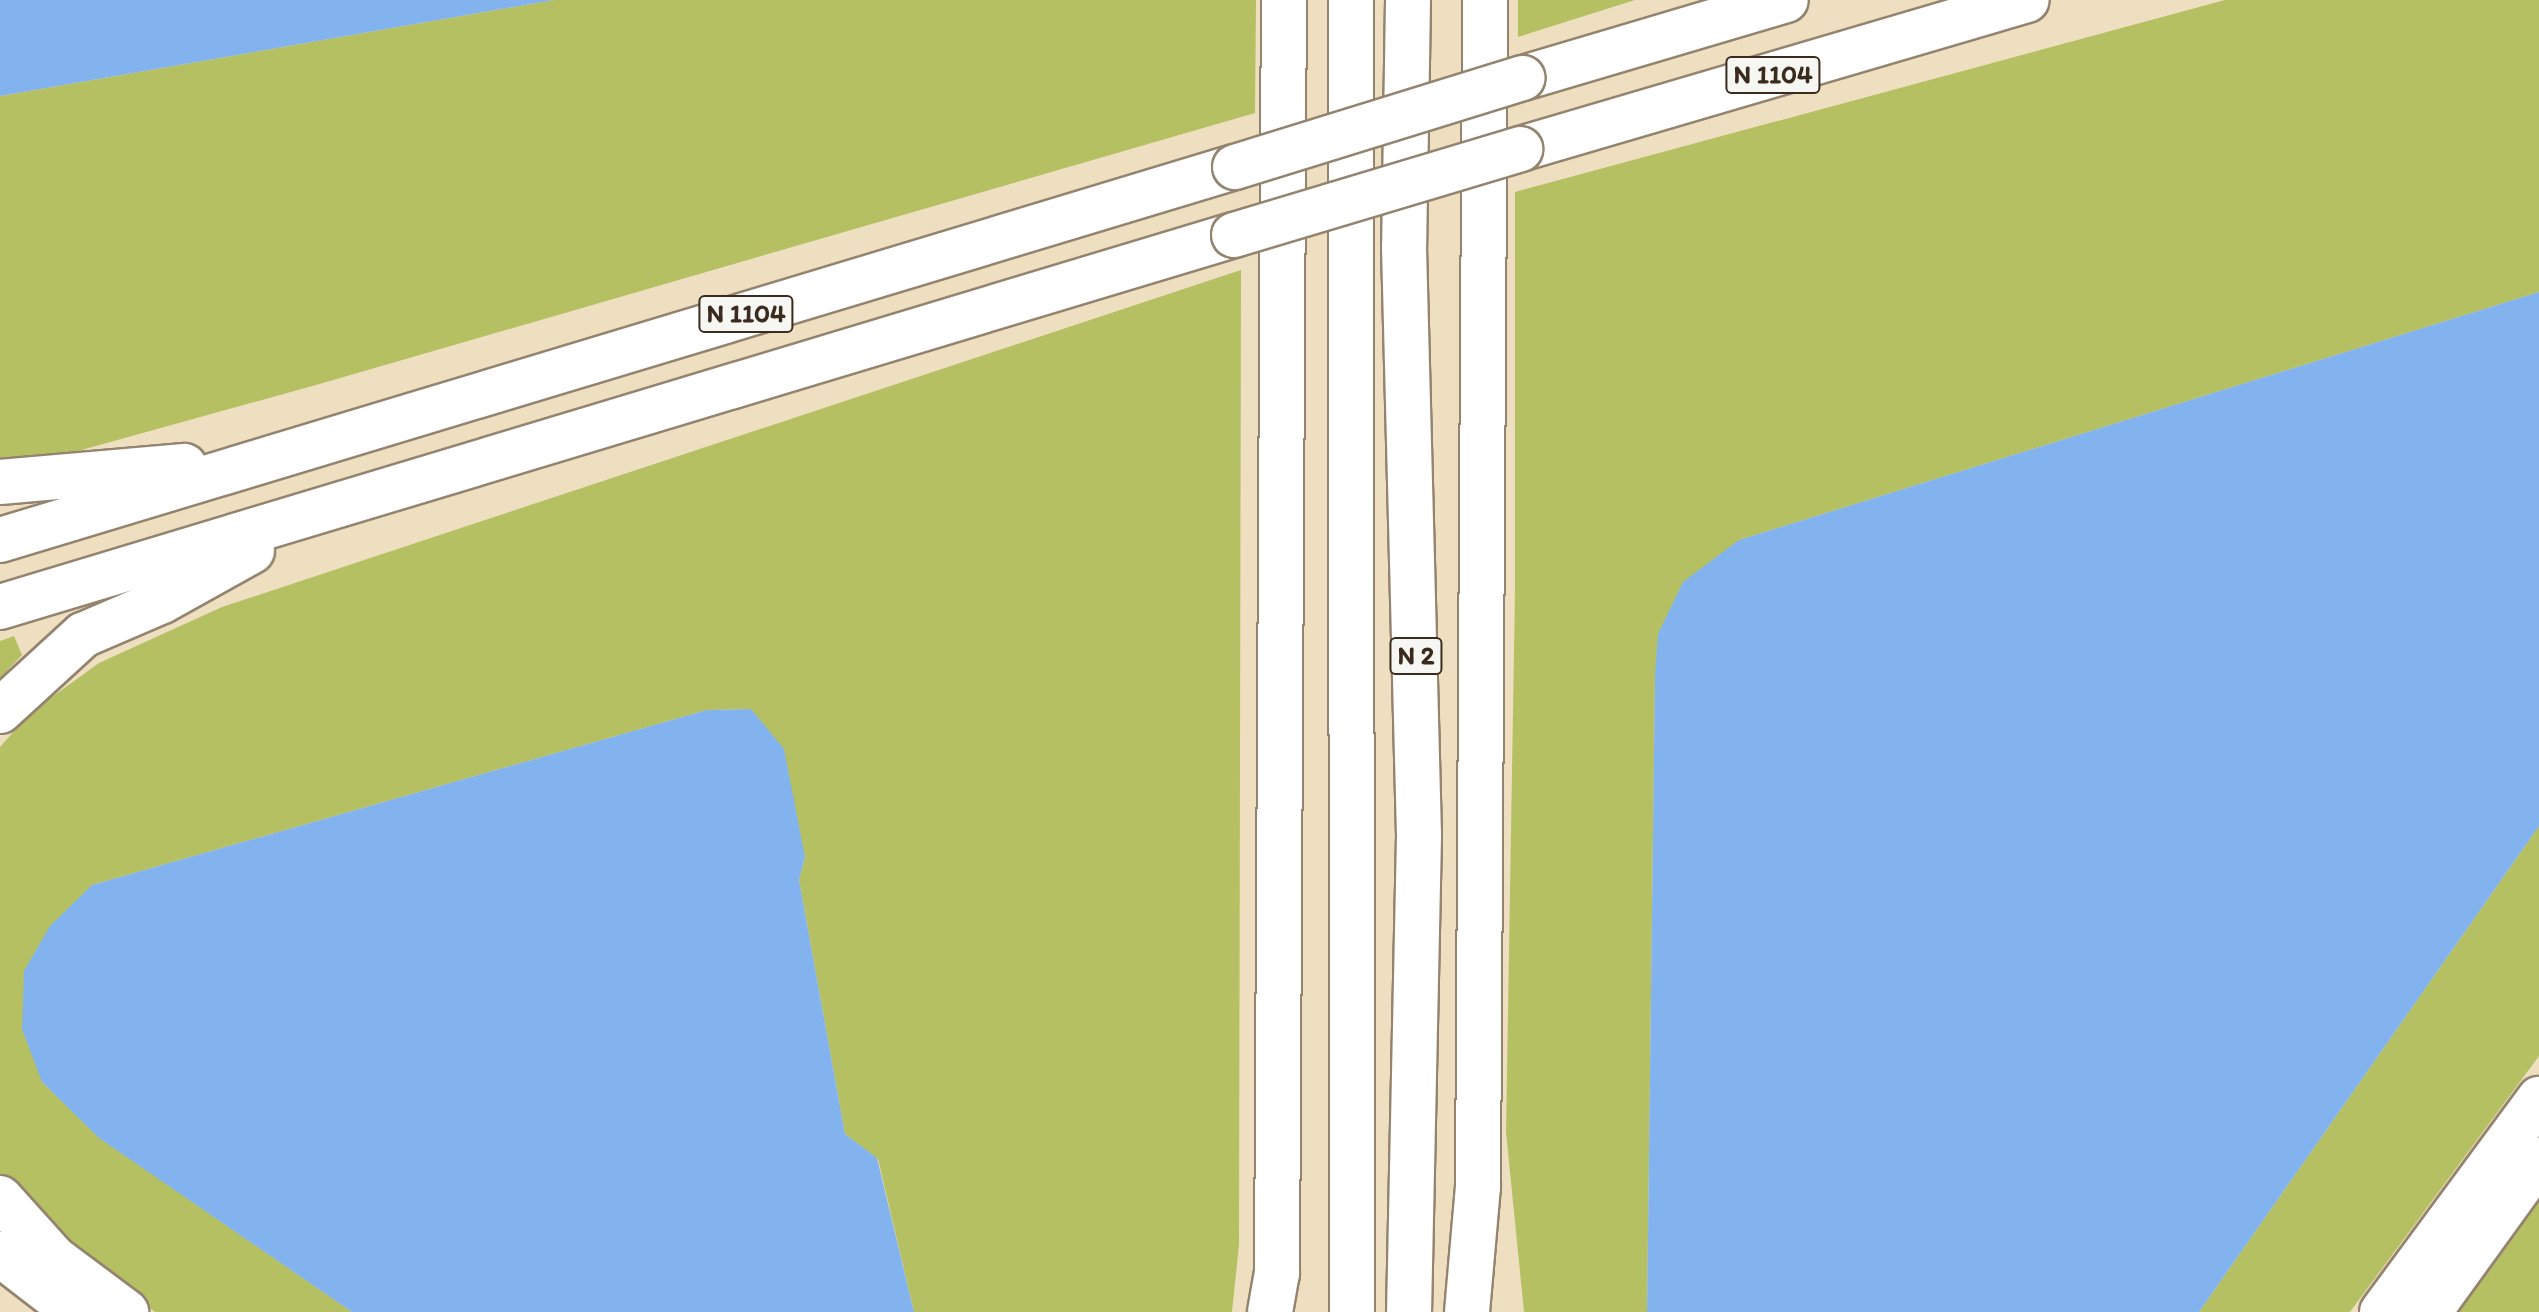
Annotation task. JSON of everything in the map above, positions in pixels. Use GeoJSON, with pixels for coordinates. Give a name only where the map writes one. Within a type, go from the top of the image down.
{"type":"FeatureCollection","features":[{"type":"Feature","properties":{"kind":"highway"},"geometry":{"type":"LineString","coordinates":[[1279,1299],[1284,0]]}},
{"type":"Feature","properties":{"kind":"highway","name":"N 2"},"geometry":{"type":"LineString","coordinates":[[1351,0],[1352,1312]]}},
{"type":"Feature","properties":{"kind":"highway","name":"N 2"},"geometry":{"type":"LineString","coordinates":[[1408,0],[1404,247],[1419,836],[1409,1312]]}},
{"type":"Feature","properties":{"kind":"highway"},"geometry":{"type":"LineString","coordinates":[[1467,1312],[1478,1187],[1485,0]]}},
{"type":"Feature","properties":{"kind":"highway","name":"N 1104"},"geometry":{"type":"LineString","coordinates":[[12,537],[1786,0]]}},
{"type":"Feature","properties":{"kind":"highway","name":"N 1104"},"geometry":{"type":"LineString","coordinates":[[0,607],[1520,149],[2027,0]]}},
{"type":"Feature","properties":{"kind":"highway"},"geometry":{"type":"LineString","coordinates":[[0,482],[258,461]]}},
{"type":"Feature","properties":{"kind":"highway"},"geometry":{"type":"LineString","coordinates":[[0,711],[83,635],[162,601],[324,510]]}},
{"type":"Feature","properties":{"kind":"highway"},"geometry":{"type":"LineString","coordinates":[[2382,1312],[2539,1099]]}},
{"type":"Feature","properties":{"kind":"highway"},"geometry":{"type":"LineString","coordinates":[[2429,1312],[2539,1160]]}},
{"type":"Feature","properties":{"kind":"highway"},"geometry":{"type":"LineString","coordinates":[[1478,1187],[1495,1312]]}},
{"type":"Feature","properties":{"kind":"highway"},"geometry":{"type":"LineString","coordinates":[[0,1198],[55,1259],[126,1312]]}},
{"type":"Feature","properties":{"kind":"highway"},"geometry":{"type":"LineString","coordinates":[[0,1254],[75,1312]]}},
{"type":"Feature","properties":{"kind":"green space"},"geometry":{"type":"Polygon","coordinates":[[[554,0],[1256,0],[1255,113],[60,456],[0,460],[0,96],[554,0]]]}},
{"type":"Feature","properties":{"kind":"green space"},"geometry":{"type":"Polygon","coordinates":[[[1518,0],[1635,0],[1518,37],[1518,0]]]}},
{"type":"Feature","properties":{"kind":"green space"},"geometry":{"type":"Polygon","coordinates":[[[2225,0],[2539,0],[2539,292],[1739,540],[1655,674],[1647,1312],[1524,1312],[1506,1132],[1515,590],[1515,192],[2225,0]]]}},
{"type":"Feature","properties":{"kind":"green space"},"geometry":{"type":"Polygon","coordinates":[[[1241,270],[1239,1245],[1232,1312],[914,1312],[878,1159],[845,1134],[799,880],[805,857],[751,709],[707,710],[92,885],[42,1082],[100,1138],[352,1312],[155,1312],[64,1247],[0,1175],[0,747],[31,712],[99,663],[222,607],[1241,270]]]}},
{"type":"Feature","properties":{"kind":"green space"},"geometry":{"type":"Polygon","coordinates":[[[14,636],[22,655],[0,678],[0,641],[14,636]]]}},
{"type":"Feature","properties":{"kind":"green space"},"geometry":{"type":"Polygon","coordinates":[[[2539,826],[2539,1056],[2350,1312],[2199,1312],[2539,826]]]}},
{"type":"Feature","properties":{"kind":"green space"},"geometry":{"type":"Polygon","coordinates":[[[2539,1193],[2539,1312],[2452,1312],[2539,1193]]]}},
{"type":"Feature","properties":{"kind":"water"},"geometry":{"type":"Polygon","coordinates":[[[0,0],[554,0],[0,96],[0,0]]]}},
{"type":"Feature","properties":{"kind":"water"},"geometry":{"type":"Polygon","coordinates":[[[2539,292],[2539,826],[2199,1312],[1647,1312],[1655,674],[1658,634],[1683,582],[1739,540],[2539,292]]]}},
{"type":"Feature","properties":{"kind":"water"},"geometry":{"type":"Polygon","coordinates":[[[751,709],[784,749],[805,857],[799,880],[845,1134],[877,1158],[914,1312],[352,1312],[99,1138],[42,1082],[22,1029],[24,971],[50,926],[92,885],[707,710],[751,709]]]}}]}
